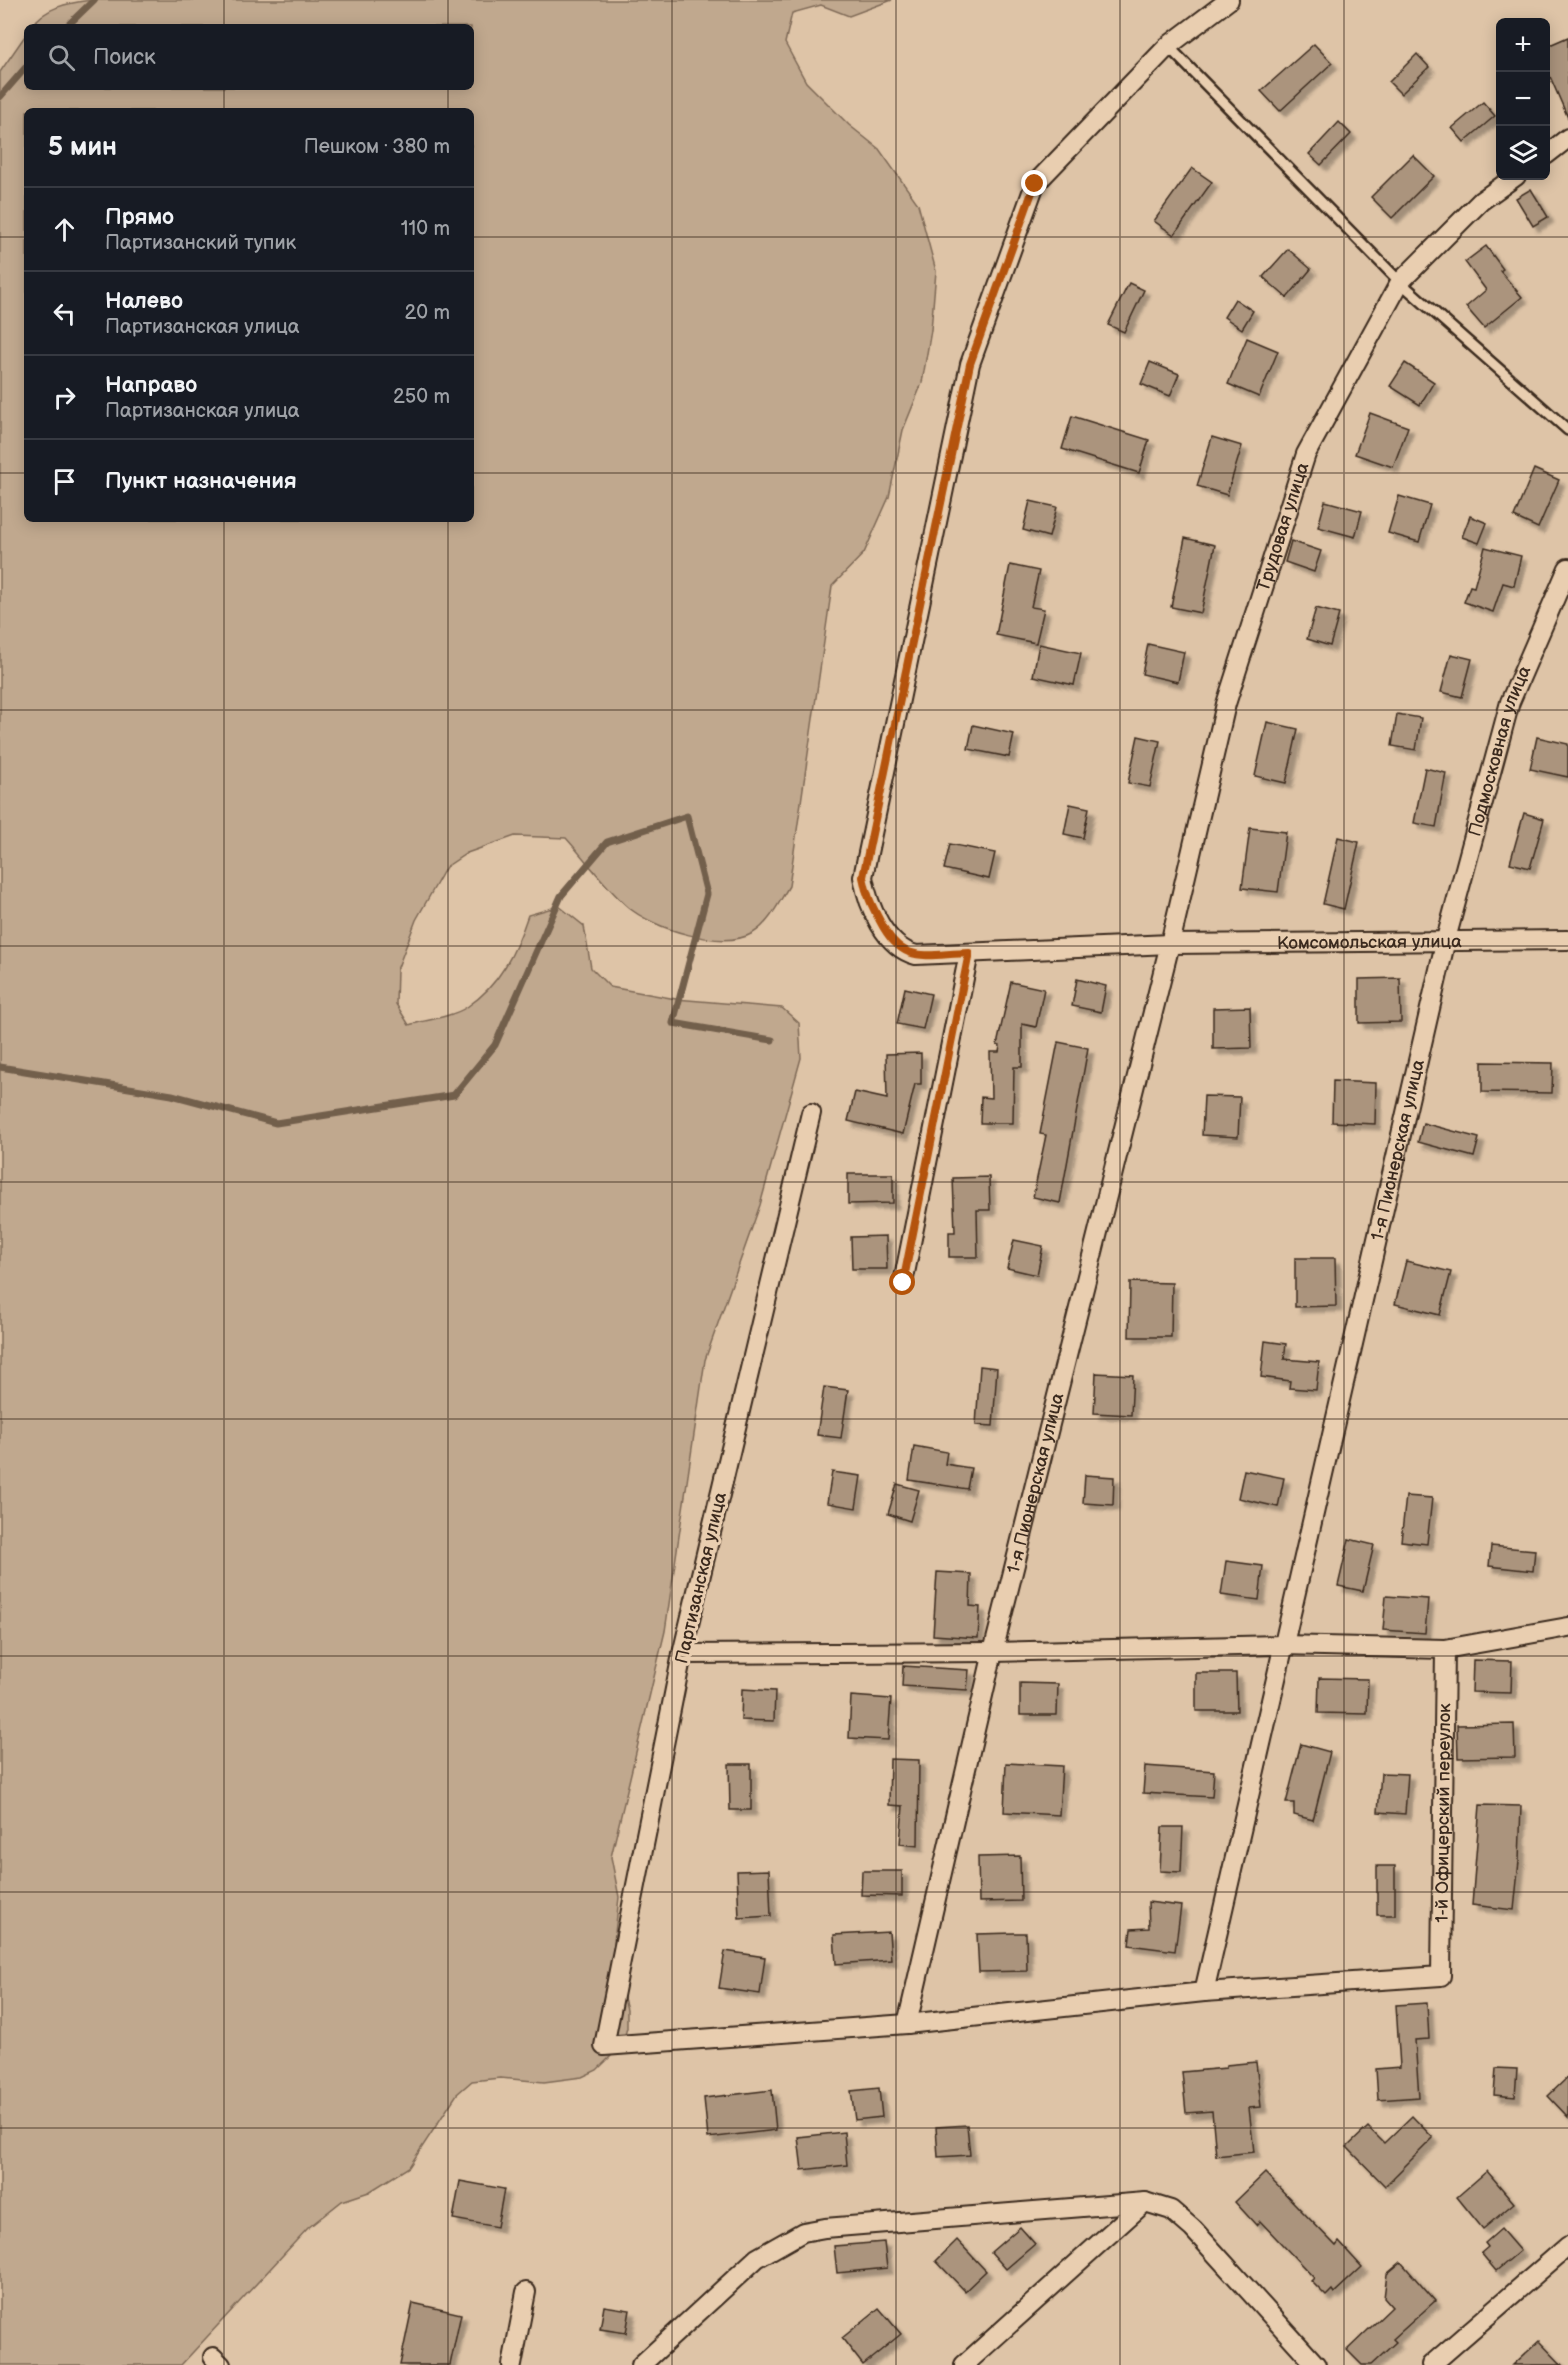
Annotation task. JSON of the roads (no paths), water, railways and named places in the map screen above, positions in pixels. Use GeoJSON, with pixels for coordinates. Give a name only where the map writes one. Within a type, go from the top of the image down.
{"type":"FeatureCollection","features":[{"type":"Feature","properties":{"kind":"street"},"geometry":{"type":"LineString","coordinates":[[1170,944],[916,955],[897,947],[866,895],[863,877],[970,364],[1035,184],[1168,46],[1229,0]]}},
{"type":"Feature","properties":{"kind":"street"},"geometry":{"type":"LineString","coordinates":[[1550,151],[1568,138]]}},
{"type":"Feature","properties":{"kind":"street","name":"Трудовая улица"},"geometry":{"type":"LineString","coordinates":[[1170,944],[1226,704],[1306,454],[1400,282],[1481,201],[1510,180]]}},
{"type":"Feature","properties":{"kind":"street","name":"Подмосковная улица"},"geometry":{"type":"LineString","coordinates":[[1446,939],[1510,702],[1568,568]]}},
{"type":"Feature","properties":{"kind":"street","name":"Комсомольская улица"},"geometry":{"type":"LineString","coordinates":[[1170,944],[1446,939],[1568,940]]}},
{"type":"Feature","properties":{"kind":"street","name":"1-я Пионерская улица"},"geometry":{"type":"LineString","coordinates":[[1204,1992],[1446,939]]}},
{"type":"Feature","properties":{"kind":"street","name":"1-я Пионерская улица"},"geometry":{"type":"LineString","coordinates":[[907,2024],[993,1652],[1170,944]]}},
{"type":"Feature","properties":{"kind":"street"},"geometry":{"type":"LineString","coordinates":[[903,1283],[969,953]]}},
{"type":"Feature","properties":{"kind":"street","name":"Партизанская улица"},"geometry":{"type":"LineString","coordinates":[[811,1113],[682,1654],[604,2046],[907,2024]]}},
{"type":"Feature","properties":{"kind":"street"},"geometry":{"type":"LineString","coordinates":[[682,1654],[993,1652],[1283,1645],[1445,1649],[1568,1627]]}},
{"type":"Feature","properties":{"kind":"street","name":"1-й Офицерский переулок"},"geometry":{"type":"LineString","coordinates":[[1204,1992],[1441,1976],[1445,1649]]}},
{"type":"Feature","properties":{"kind":"street"},"geometry":{"type":"LineString","coordinates":[[907,2024],[1204,1992]]}},
{"type":"Feature","properties":{"kind":"street"},"geometry":{"type":"LineString","coordinates":[[964,2365],[1144,2202]]}},
{"type":"Feature","properties":{"kind":"street"},"geometry":{"type":"LineString","coordinates":[[641,2365],[757,2258],[803,2232],[825,2228],[1144,2202],[1170,2210],[1193,2229],[1316,2365]]}},
{"type":"Feature","properties":{"kind":"street"},"geometry":{"type":"LineString","coordinates":[[1431,2365],[1568,2246]]}},
{"type":"Feature","properties":{"kind":"street"},"geometry":{"type":"LineString","coordinates":[[512,2365],[526,2292]]}},
{"type":"Feature","properties":{"kind":"lane"},"geometry":{"type":"LineString","coordinates":[[1168,46],[1400,282],[1568,430]]}},
{"type":"Feature","properties":{"kind":"waterway"},"geometry":{"type":"LineString","coordinates":[[69,24],[94,0]]}},
{"type":"Feature","properties":{"kind":"waterway"},"geometry":{"type":"LineString","coordinates":[[0,97],[24,69]]}},
{"type":"Feature","properties":{"kind":"waterway"},"geometry":{"type":"LineString","coordinates":[[0,1067],[172,1095],[276,1123],[454,1095],[495,1045],[561,896],[607,842],[687,816],[707,894],[673,1023],[772,1040]]}}]}
